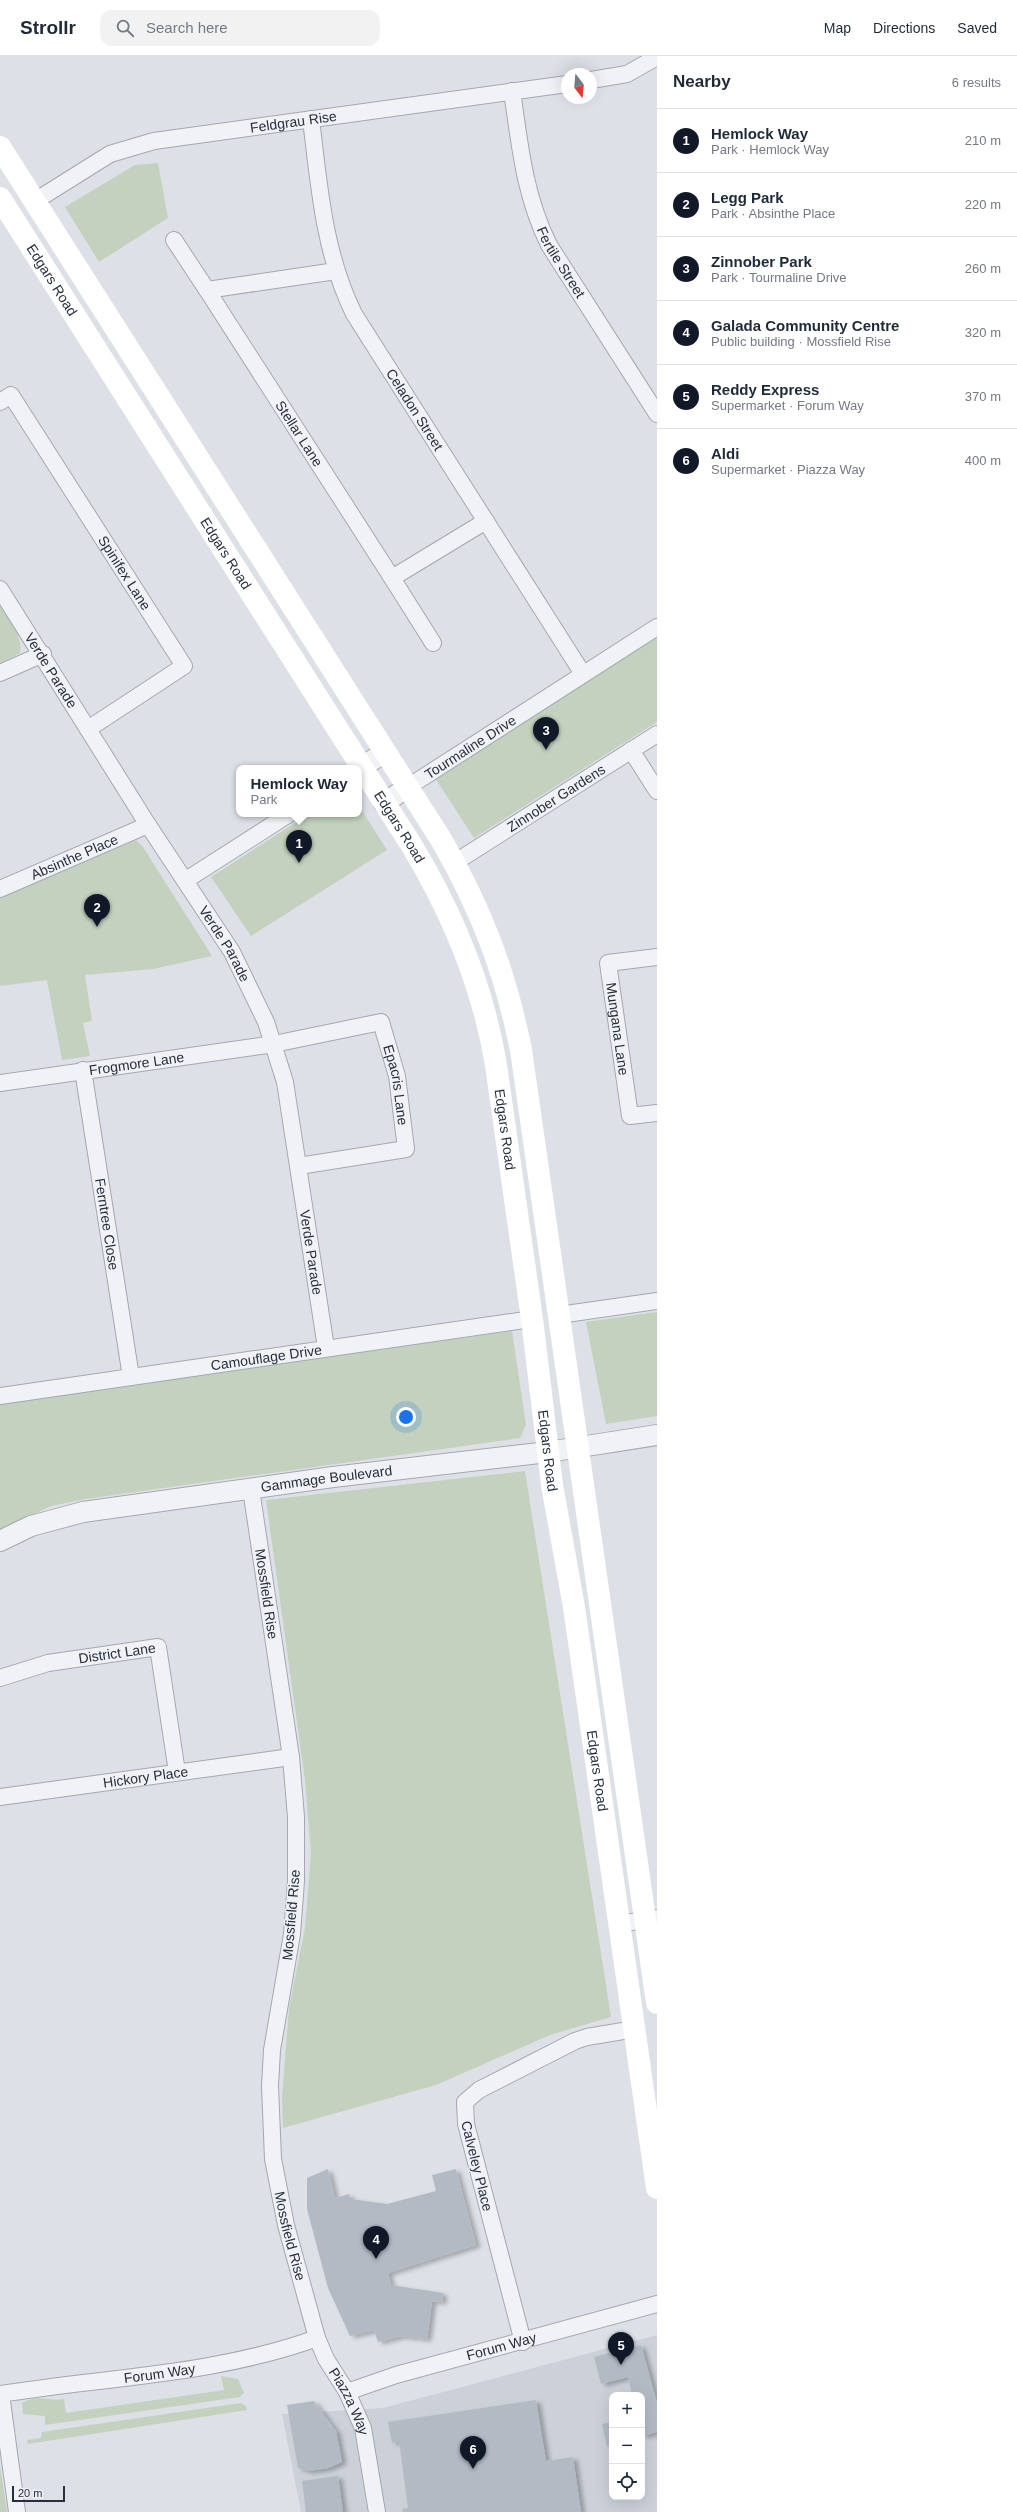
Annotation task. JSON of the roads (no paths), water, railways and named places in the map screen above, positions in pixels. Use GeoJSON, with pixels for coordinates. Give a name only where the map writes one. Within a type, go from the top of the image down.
{"type":"FeatureCollection","features":[{"type":"Feature","properties":{"kind":"main road","name":"Edgars Road"},"geometry":{"type":"LineString","coordinates":[[0,147],[408,787],[454,863],[487,928],[512,1010],[521,1050],[578,1447],[651,1919],[657,2003]]}},
{"type":"Feature","properties":{"kind":"main road"},"geometry":{"type":"LineString","coordinates":[[4,212],[34,201]]}},
{"type":"Feature","properties":{"kind":"main road","name":"Edgars Road"},"geometry":{"type":"LineString","coordinates":[[4,212],[358,765]]}},
{"type":"Feature","properties":{"kind":"main road","name":"Edgars Road"},"geometry":{"type":"LineString","coordinates":[[362,771],[384,802],[430,875],[452,919],[463,945],[480,996],[494,1058],[532,1319],[548,1452],[574,1607],[657,2188]]}},
{"type":"Feature","properties":{"kind":"street"},"geometry":{"type":"LineString","coordinates":[[597,79],[626,74],[657,57]]}},
{"type":"Feature","properties":{"kind":"street","name":"Feldgrau Rise"},"geometry":{"type":"LineString","coordinates":[[34,201],[95,162],[133,146],[311,119],[561,85]]}},
{"type":"Feature","properties":{"kind":"street","name":"Fertile Street"},"geometry":{"type":"LineString","coordinates":[[512,91],[525,180],[539,224],[557,257],[657,414]]}},
{"type":"Feature","properties":{"kind":"street","name":"Celadon Street"},"geometry":{"type":"LineString","coordinates":[[311,119],[325,224],[336,271],[354,314],[583,674]]}},
{"type":"Feature","properties":{"kind":"street","name":"Stellar Lane"},"geometry":{"type":"LineString","coordinates":[[174,240],[433,643]]}},
{"type":"Feature","properties":{"kind":"street"},"geometry":{"type":"LineString","coordinates":[[207,290],[336,271]]}},
{"type":"Feature","properties":{"kind":"street","name":"Spinifex Lane"},"geometry":{"type":"LineString","coordinates":[[0,402],[11,395],[184,666],[88,729]]}},
{"type":"Feature","properties":{"kind":"street"},"geometry":{"type":"LineString","coordinates":[[392,578],[486,521]]}},
{"type":"Feature","properties":{"kind":"street","name":"Verde Parade"},"geometry":{"type":"LineString","coordinates":[[0,589],[43,654],[148,825],[186,880],[245,975],[274,1044],[285,1082],[300,1166],[326,1348]]}},
{"type":"Feature","properties":{"kind":"street","name":"Tourmaline Drive"},"geometry":{"type":"LineString","coordinates":[[384,802],[657,627]]}},
{"type":"Feature","properties":{"kind":"street"},"geometry":{"type":"LineString","coordinates":[[0,673],[43,654]]}},
{"type":"Feature","properties":{"kind":"street","name":"Zinnober Gardens"},"geometry":{"type":"LineString","coordinates":[[454,863],[657,734]]}},
{"type":"Feature","properties":{"kind":"street"},"geometry":{"type":"LineString","coordinates":[[631,750],[657,791]]}},
{"type":"Feature","properties":{"kind":"street"},"geometry":{"type":"LineString","coordinates":[[362,767],[385,752]]}},
{"type":"Feature","properties":{"kind":"street"},"geometry":{"type":"LineString","coordinates":[[186,880],[284,817]]}},
{"type":"Feature","properties":{"kind":"street","name":"Absinthe Place"},"geometry":{"type":"LineString","coordinates":[[0,889],[148,825]]}},
{"type":"Feature","properties":{"kind":"street","name":"Mungana Lane"},"geometry":{"type":"LineString","coordinates":[[657,957],[608,963],[630,1116],[657,1113]]}},
{"type":"Feature","properties":{"kind":"street","name":"Epacris Lane"},"geometry":{"type":"LineString","coordinates":[[274,1044],[381,1022],[397,1076],[406,1149],[300,1166]]}},
{"type":"Feature","properties":{"kind":"street","name":"Frogmore Lane"},"geometry":{"type":"LineString","coordinates":[[0,1083],[274,1044]]}},
{"type":"Feature","properties":{"kind":"street","name":"Ferntree Close"},"geometry":{"type":"LineString","coordinates":[[83,1070],[131,1377]]}},
{"type":"Feature","properties":{"kind":"street"},"geometry":{"type":"LineString","coordinates":[[560,1315],[657,1301]]}},
{"type":"Feature","properties":{"kind":"street","name":"Camouflage Drive"},"geometry":{"type":"LineString","coordinates":[[0,1396],[532,1319]]}},
{"type":"Feature","properties":{"kind":"street","name":"Gammage Boulevard"},"geometry":{"type":"LineString","coordinates":[[0,1541],[30,1526],[83,1512],[332,1477],[548,1452],[657,1435]]}},
{"type":"Feature","properties":{"kind":"street","name":"Mossfield Rise"},"geometry":{"type":"LineString","coordinates":[[251,1489],[291,1756],[296,1817],[296,1881],[292,1934],[272,2050],[270,2123],[279,2194],[316,2338]]}},
{"type":"Feature","properties":{"kind":"street","name":"District Lane"},"geometry":{"type":"LineString","coordinates":[[0,1678],[48,1663],[158,1647],[177,1772]]}},
{"type":"Feature","properties":{"kind":"street","name":"Hickory Place"},"geometry":{"type":"LineString","coordinates":[[0,1797],[291,1756]]}},
{"type":"Feature","properties":{"kind":"street"},"geometry":{"type":"LineString","coordinates":[[620,1924],[651,1919]]}},
{"type":"Feature","properties":{"kind":"street","name":"Calveley Place"},"geometry":{"type":"LineString","coordinates":[[523,2342],[466,2124],[465,2102],[478,2090],[575,2041],[587,2037],[635,2030]]}},
{"type":"Feature","properties":{"kind":"street","name":"Forum Way"},"geometry":{"type":"LineString","coordinates":[[347,2392],[396,2375],[523,2342],[657,2304]]}},
{"type":"Feature","properties":{"kind":"street","name":"Piazza Way"},"geometry":{"type":"LineString","coordinates":[[316,2338],[326,2359],[347,2392],[363,2428],[377,2512]]}},
{"type":"Feature","properties":{"kind":"street","name":"Forum Way"},"geometry":{"type":"LineString","coordinates":[[0,2394],[198,2368],[268,2354],[316,2338]]}},
{"type":"Feature","properties":{"kind":"street"},"geometry":{"type":"LineString","coordinates":[[0,2394],[17,2512]]}},
{"type":"Feature","properties":{"kind":"place","name":"Zinnober Park"},"geometry":{"type":"Point","coordinates":[546,750]}},
{"type":"Feature","properties":{"kind":"place","name":"Hemlock Way"},"geometry":{"type":"Point","coordinates":[299,863]}},
{"type":"Feature","properties":{"kind":"place","name":"Legg Park"},"geometry":{"type":"Point","coordinates":[97,927]}},
{"type":"Feature","properties":{"kind":"place","name":"Galada Community Centre"},"geometry":{"type":"Point","coordinates":[376,2259]}},
{"type":"Feature","properties":{"kind":"place","name":"Reddy Express"},"geometry":{"type":"Point","coordinates":[621,2365]}},
{"type":"Feature","properties":{"kind":"place","name":"Aldi"},"geometry":{"type":"Point","coordinates":[473,2469]}}]}
